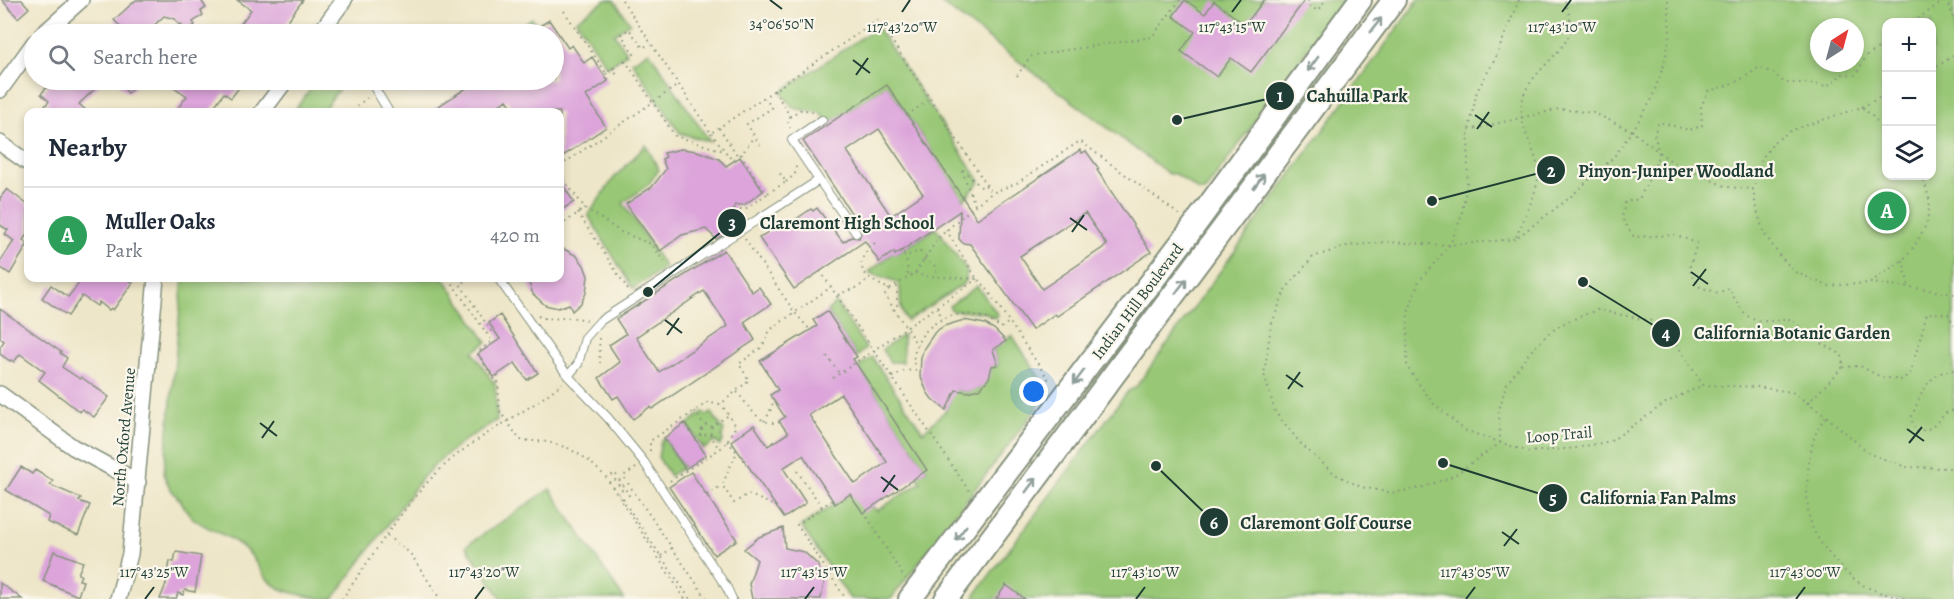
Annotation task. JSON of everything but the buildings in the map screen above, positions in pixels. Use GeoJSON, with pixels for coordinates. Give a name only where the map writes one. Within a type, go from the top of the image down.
{"type":"FeatureCollection","features":[{"type":"Feature","properties":{"kind":"main road","name":"Indian Hill Boulevard"},"geometry":{"type":"LineString","coordinates":[[909,591],[1191,231],[1360,0]]}},
{"type":"Feature","properties":{"kind":"main road","name":"Indian Hill Boulevard"},"geometry":{"type":"LineString","coordinates":[[945,599],[1394,0]]}},
{"type":"Feature","properties":{"kind":"street"},"geometry":{"type":"LineString","coordinates":[[54,24],[81,0]]}},
{"type":"Feature","properties":{"kind":"street"},"geometry":{"type":"LineString","coordinates":[[326,24],[344,0]]}},
{"type":"Feature","properties":{"kind":"street"},"geometry":{"type":"LineString","coordinates":[[0,90],[24,57]]}},
{"type":"Feature","properties":{"kind":"street"},"geometry":{"type":"LineString","coordinates":[[265,108],[278,90]]}},
{"type":"Feature","properties":{"kind":"street"},"geometry":{"type":"LineString","coordinates":[[0,143],[24,160]]}},
{"type":"Feature","properties":{"kind":"street","name":"North Oxford Avenue"},"geometry":{"type":"LineString","coordinates":[[118,599],[130,554],[156,282]]}},
{"type":"Feature","properties":{"kind":"street"},"geometry":{"type":"LineString","coordinates":[[0,394],[73,447],[138,482]]}},
{"type":"Feature","properties":{"kind":"lane"},"geometry":{"type":"LineString","coordinates":[[376,91],[387,108]]}},
{"type":"Feature","properties":{"kind":"lane"},"geometry":{"type":"LineString","coordinates":[[822,120],[792,140],[856,233]]}},
{"type":"Feature","properties":{"kind":"lane"},"geometry":{"type":"LineString","coordinates":[[568,376],[578,364],[585,338],[600,321],[819,180]]}},
{"type":"Feature","properties":{"kind":"lane"},"geometry":{"type":"LineString","coordinates":[[501,282],[568,376],[608,418],[644,462],[732,599]]}},
{"type":"Feature","properties":{"kind":"path"},"geometry":{"type":"LineString","coordinates":[[622,0],[678,85],[732,160],[742,154],[754,136]]}},
{"type":"Feature","properties":{"kind":"path"},"geometry":{"type":"LineString","coordinates":[[1017,76],[1030,57],[1035,55],[1152,37],[1180,0]]}},
{"type":"Feature","properties":{"kind":"path"},"geometry":{"type":"LineString","coordinates":[[1308,0],[1310,8],[1314,10],[1322,8],[1324,0]]}},
{"type":"Feature","properties":{"kind":"path","name":"Loop Trail"},"geometry":{"type":"LineString","coordinates":[[1519,0],[1495,59],[1478,91],[1469,130],[1467,186],[1461,217],[1450,245],[1419,281],[1408,313],[1407,367],[1432,402],[1464,430],[1529,452],[1576,448],[1611,441],[1667,402],[1702,385],[1758,387],[1792,392],[1826,416],[1870,454],[1906,467],[1954,468]]}},
{"type":"Feature","properties":{"kind":"path"},"geometry":{"type":"LineString","coordinates":[[1515,239],[1534,192],[1538,169],[1521,119],[1523,98],[1535,75],[1569,39],[1571,25],[1565,0]]}},
{"type":"Feature","properties":{"kind":"path"},"geometry":{"type":"LineString","coordinates":[[1668,0],[1670,34],[1665,61],[1651,101],[1613,158],[1568,199],[1515,239],[1450,245],[1386,242],[1347,246],[1313,257],[1285,290],[1271,326],[1264,374],[1275,412],[1302,445],[1335,474],[1360,487],[1392,493],[1421,488],[1453,476],[1500,444],[1498,410],[1506,385],[1550,333],[1566,322],[1597,310],[1652,321],[1679,348],[1702,385]]}},
{"type":"Feature","properties":{"kind":"path"},"geometry":{"type":"LineString","coordinates":[[1919,18],[1945,0],[1954,18]]}},
{"type":"Feature","properties":{"kind":"path"},"geometry":{"type":"LineString","coordinates":[[564,11],[606,73],[609,81]]}},
{"type":"Feature","properties":{"kind":"path"},"geometry":{"type":"LineString","coordinates":[[711,133],[878,20],[992,193]]}},
{"type":"Feature","properties":{"kind":"path"},"geometry":{"type":"LineString","coordinates":[[606,73],[634,54],[621,34],[629,29],[643,48],[650,43]]}},
{"type":"Feature","properties":{"kind":"path"},"geometry":{"type":"LineString","coordinates":[[1843,367],[1842,355],[1811,337],[1791,319],[1758,322],[1746,315],[1729,288],[1718,293],[1700,287],[1689,270],[1698,243],[1675,235],[1634,237],[1622,218],[1625,202],[1639,199],[1654,169],[1659,152],[1654,134],[1659,122],[1689,130],[1702,126],[1701,107],[1708,91],[1729,86],[1746,78],[1759,67],[1773,73],[1785,83],[1826,86],[1841,74],[1856,75],[1866,56],[1882,46]]}},
{"type":"Feature","properties":{"kind":"path"},"geometry":{"type":"LineString","coordinates":[[1936,67],[1954,55]]}},
{"type":"Feature","properties":{"kind":"path"},"geometry":{"type":"LineString","coordinates":[[625,60],[675,136],[724,151]]}},
{"type":"Feature","properties":{"kind":"path"},"geometry":{"type":"LineString","coordinates":[[612,68],[617,75]]}},
{"type":"Feature","properties":{"kind":"path"},"geometry":{"type":"LineString","coordinates":[[564,163],[678,85]]}},
{"type":"Feature","properties":{"kind":"path"},"geometry":{"type":"LineString","coordinates":[[774,90],[790,116],[802,109],[812,111],[822,120]]}},
{"type":"Feature","properties":{"kind":"path"},"geometry":{"type":"LineString","coordinates":[[357,108],[376,91]]}},
{"type":"Feature","properties":{"kind":"path"},"geometry":{"type":"LineString","coordinates":[[760,145],[747,124],[772,108],[764,97]]}},
{"type":"Feature","properties":{"kind":"path"},"geometry":{"type":"LineString","coordinates":[[1882,97],[1862,107],[1792,130],[1775,141],[1762,158],[1753,189],[1764,233],[1779,255],[1795,272],[1828,286],[1869,283],[1954,294]]}},
{"type":"Feature","properties":{"kind":"path"},"geometry":{"type":"LineString","coordinates":[[907,115],[930,99]]}},
{"type":"Feature","properties":{"kind":"path"},"geometry":{"type":"LineString","coordinates":[[641,102],[645,108]]}},
{"type":"Feature","properties":{"kind":"path"},"geometry":{"type":"LineString","coordinates":[[1862,107],[1884,126]]}},
{"type":"Feature","properties":{"kind":"path"},"geometry":{"type":"LineString","coordinates":[[1469,130],[1559,109],[1594,113],[1632,131],[1668,159],[1727,187],[1753,189]]}},
{"type":"Feature","properties":{"kind":"path"},"geometry":{"type":"LineString","coordinates":[[608,125],[612,130]]}},
{"type":"Feature","properties":{"kind":"path"},"geometry":{"type":"LineString","coordinates":[[718,128],[738,156]]}},
{"type":"Feature","properties":{"kind":"path"},"geometry":{"type":"LineString","coordinates":[[917,345],[885,295],[889,289],[915,273],[946,230],[975,205],[992,193],[1017,183],[1080,141],[1185,219]]}},
{"type":"Feature","properties":{"kind":"path"},"geometry":{"type":"LineString","coordinates":[[742,154],[767,194]]}},
{"type":"Feature","properties":{"kind":"path"},"geometry":{"type":"LineString","coordinates":[[734,209],[745,209],[786,182],[795,174],[799,160],[803,157]]}},
{"type":"Feature","properties":{"kind":"path"},"geometry":{"type":"LineString","coordinates":[[751,170],[755,167]]}},
{"type":"Feature","properties":{"kind":"path"},"geometry":{"type":"LineString","coordinates":[[975,205],[961,168],[982,188],[987,185]]}},
{"type":"Feature","properties":{"kind":"path"},"geometry":{"type":"LineString","coordinates":[[779,172],[786,182]]}},
{"type":"Feature","properties":{"kind":"path"},"geometry":{"type":"LineString","coordinates":[[564,180],[585,208],[621,232],[651,244],[673,273]]}},
{"type":"Feature","properties":{"kind":"path"},"geometry":{"type":"LineString","coordinates":[[1869,283],[1903,260],[1927,224],[1930,202],[1924,180]]}},
{"type":"Feature","properties":{"kind":"path"},"geometry":{"type":"LineString","coordinates":[[564,223],[585,208]]}},
{"type":"Feature","properties":{"kind":"path"},"geometry":{"type":"LineString","coordinates":[[578,213],[634,299]]}},
{"type":"Feature","properties":{"kind":"path"},"geometry":{"type":"LineString","coordinates":[[946,230],[977,279],[985,286],[1055,389]]}},
{"type":"Feature","properties":{"kind":"path"},"geometry":{"type":"LineString","coordinates":[[740,231],[795,312],[810,330]]}},
{"type":"Feature","properties":{"kind":"path"},"geometry":{"type":"LineString","coordinates":[[875,243],[865,252],[861,262],[862,270],[869,278],[889,289]]}},
{"type":"Feature","properties":{"kind":"path"},"geometry":{"type":"LineString","coordinates":[[908,277],[903,251],[909,255],[919,251],[935,266],[937,277]]}},
{"type":"Feature","properties":{"kind":"path"},"geometry":{"type":"LineString","coordinates":[[1903,260],[1909,287]]}},
{"type":"Feature","properties":{"kind":"path"},"geometry":{"type":"LineString","coordinates":[[820,271],[973,496]]}},
{"type":"Feature","properties":{"kind":"path"},"geometry":{"type":"LineString","coordinates":[[915,273],[937,277],[977,279]]}},
{"type":"Feature","properties":{"kind":"path"},"geometry":{"type":"LineString","coordinates":[[837,295],[864,284],[869,278]]}},
{"type":"Feature","properties":{"kind":"path"},"geometry":{"type":"LineString","coordinates":[[833,378],[977,279]]}},
{"type":"Feature","properties":{"kind":"path"},"geometry":{"type":"LineString","coordinates":[[451,282],[492,341],[477,353],[494,378],[498,375],[499,410],[520,440],[548,442],[568,448],[587,459],[606,477],[618,493],[690,599]]}},
{"type":"Feature","properties":{"kind":"path"},"geometry":{"type":"LineString","coordinates":[[463,282],[460,284],[491,331],[487,334]]}},
{"type":"Feature","properties":{"kind":"path"},"geometry":{"type":"LineString","coordinates":[[893,310],[897,306],[897,282]]}},
{"type":"Feature","properties":{"kind":"path"},"geometry":{"type":"LineString","coordinates":[[707,599],[623,476],[649,459],[651,441],[707,403],[721,404],[749,380],[739,364],[762,347],[770,330],[831,287]]}},
{"type":"Feature","properties":{"kind":"path"},"geometry":{"type":"LineString","coordinates":[[937,307],[942,319]]}},
{"type":"Feature","properties":{"kind":"path"},"geometry":{"type":"LineString","coordinates":[[1808,403],[1843,367],[1860,366],[1881,377],[1902,380],[1911,372],[1927,313],[1948,314],[1954,325]]}},
{"type":"Feature","properties":{"kind":"path"},"geometry":{"type":"LineString","coordinates":[[537,315],[553,319],[575,316],[587,320],[594,327],[601,342],[600,363]]}},
{"type":"Feature","properties":{"kind":"path"},"geometry":{"type":"LineString","coordinates":[[892,377],[904,371],[915,370],[913,356],[918,340],[942,319],[957,315],[975,315],[1001,328],[1010,322]]}},
{"type":"Feature","properties":{"kind":"path"},"geometry":{"type":"LineString","coordinates":[[827,356],[839,374]]}},
{"type":"Feature","properties":{"kind":"path"},"geometry":{"type":"LineString","coordinates":[[1954,370],[1949,370],[1928,381],[1911,418],[1916,432],[1930,428],[1946,412],[1954,410]]}},
{"type":"Feature","properties":{"kind":"path"},"geometry":{"type":"LineString","coordinates":[[342,599],[428,483],[447,464],[562,384],[568,376]]}},
{"type":"Feature","properties":{"kind":"path"},"geometry":{"type":"LineString","coordinates":[[736,391],[752,411],[764,421],[780,422]]}},
{"type":"Feature","properties":{"kind":"path"},"geometry":{"type":"LineString","coordinates":[[764,421],[774,400]]}},
{"type":"Feature","properties":{"kind":"path"},"geometry":{"type":"LineString","coordinates":[[664,475],[669,482],[719,449],[727,441],[736,426],[721,404]]}},
{"type":"Feature","properties":{"kind":"path"},"geometry":{"type":"LineString","coordinates":[[694,411],[704,426],[704,433]]}},
{"type":"Feature","properties":{"kind":"path"},"geometry":{"type":"LineString","coordinates":[[704,426],[711,427],[729,415]]}},
{"type":"Feature","properties":{"kind":"path"},"geometry":{"type":"LineString","coordinates":[[1826,416],[1816,434],[1810,463],[1807,503],[1813,529],[1832,556],[1855,580],[1879,592],[1906,599]]}},
{"type":"Feature","properties":{"kind":"path"},"geometry":{"type":"LineString","coordinates":[[711,427],[710,434],[719,449]]}},
{"type":"Feature","properties":{"kind":"path"},"geometry":{"type":"LineString","coordinates":[[695,439],[704,433],[710,434]]}},
{"type":"Feature","properties":{"kind":"path"},"geometry":{"type":"LineString","coordinates":[[707,495],[722,485],[737,452],[727,441]]}},
{"type":"Feature","properties":{"kind":"path"},"geometry":{"type":"LineString","coordinates":[[797,471],[822,507]]}},
{"type":"Feature","properties":{"kind":"path"},"geometry":{"type":"LineString","coordinates":[[623,500],[629,495],[615,473],[612,475],[622,490],[617,497],[685,599]]}},
{"type":"Feature","properties":{"kind":"path"},"geometry":{"type":"LineString","coordinates":[[722,485],[734,503],[748,494],[776,506]]}},
{"type":"Feature","properties":{"kind":"path"},"geometry":{"type":"LineString","coordinates":[[832,500],[797,525],[846,599]]}},
{"type":"Feature","properties":{"kind":"path"},"geometry":{"type":"LineString","coordinates":[[864,512],[909,591]]}},
{"type":"Feature","properties":{"kind":"path"},"geometry":{"type":"LineString","coordinates":[[387,536],[410,554],[440,599]]}},
{"type":"Feature","properties":{"kind":"path"},"geometry":{"type":"LineString","coordinates":[[661,556],[672,548]]}},
{"type":"Feature","properties":{"kind":"green space"},"geometry":{"type":"Polygon","coordinates":[[[606,0],[614,0],[630,23],[614,34],[627,53],[607,67],[576,20],[606,0]]]}},
{"type":"Feature","properties":{"kind":"green space"},"geometry":{"type":"Polygon","coordinates":[[[937,0],[1343,0],[1205,191],[1199,191],[1176,174],[1169,174],[937,0]]]}},
{"type":"Feature","properties":{"kind":"green space"},"geometry":{"type":"Polygon","coordinates":[[[1418,0],[1954,0],[1954,599],[978,599],[974,596],[1128,391],[1135,388],[1418,0]]]}},
{"type":"Feature","properties":{"kind":"green space"},"geometry":{"type":"Polygon","coordinates":[[[532,18],[536,24],[523,24],[532,18]]]}},
{"type":"Feature","properties":{"kind":"green space"},"geometry":{"type":"Polygon","coordinates":[[[877,27],[980,181],[964,200],[887,85],[829,124],[821,113],[793,108],[781,92],[877,27]]]}},
{"type":"Feature","properties":{"kind":"green space"},"geometry":{"type":"Polygon","coordinates":[[[649,51],[710,142],[680,133],[632,62],[649,51]]]}},
{"type":"Feature","properties":{"kind":"green space"},"geometry":{"type":"Polygon","coordinates":[[[310,90],[338,90],[325,108],[296,108],[310,90]]]}},
{"type":"Feature","properties":{"kind":"green space"},"geometry":{"type":"Polygon","coordinates":[[[646,145],[659,170],[648,185],[623,203],[665,267],[633,289],[588,215],[614,178],[646,145]]]}},
{"type":"Feature","properties":{"kind":"green space"},"geometry":{"type":"Polygon","coordinates":[[[936,228],[967,270],[965,283],[907,321],[901,307],[899,285],[892,280],[869,272],[894,252],[896,254],[936,228]]]}},
{"type":"Feature","properties":{"kind":"green space"},"geometry":{"type":"Polygon","coordinates":[[[183,282],[447,282],[487,342],[473,352],[493,382],[495,381],[497,420],[442,458],[422,478],[333,599],[298,594],[274,585],[243,547],[192,517],[170,488],[164,473],[183,282]]]}},
{"type":"Feature","properties":{"kind":"green space"},"geometry":{"type":"Polygon","coordinates":[[[977,286],[998,315],[995,318],[984,312],[952,311],[949,306],[977,286]]]}},
{"type":"Feature","properties":{"kind":"green space"},"geometry":{"type":"Polygon","coordinates":[[[836,303],[866,348],[857,357],[827,311],[836,303]]]}},
{"type":"Feature","properties":{"kind":"green space"},"geometry":{"type":"Polygon","coordinates":[[[903,335],[903,362],[890,362],[882,350],[903,335]]]}},
{"type":"Feature","properties":{"kind":"green space"},"geometry":{"type":"Polygon","coordinates":[[[1012,335],[1049,392],[891,599],[850,599],[801,526],[850,494],[877,511],[921,482],[917,476],[927,470],[858,367],[872,357],[923,432],[946,410],[955,390],[968,392],[981,388],[992,366],[998,365],[993,350],[1012,335]]]}},
{"type":"Feature","properties":{"kind":"green space"},"geometry":{"type":"Polygon","coordinates":[[[703,412],[707,415],[712,413],[724,431],[723,441],[719,446],[716,441],[704,449],[687,425],[703,412]]]}},
{"type":"Feature","properties":{"kind":"green space"},"geometry":{"type":"Polygon","coordinates":[[[664,438],[683,467],[670,476],[658,457],[661,441],[664,438]]]}},
{"type":"Feature","properties":{"kind":"green space"},"geometry":{"type":"Polygon","coordinates":[[[550,489],[624,599],[502,599],[466,546],[550,489]]]}},
{"type":"Feature","properties":{"kind":"place","name":"Cahuilla Park"},"geometry":{"type":"Point","coordinates":[1177,120]}},
{"type":"Feature","properties":{"kind":"place","name":"Pinyon-Juniper Woodland"},"geometry":{"type":"Point","coordinates":[1432,201]}},
{"type":"Feature","properties":{"kind":"place","name":"Muller Oaks"},"geometry":{"type":"Point","coordinates":[1887,211]}},
{"type":"Feature","properties":{"kind":"place","name":"California Botanic Garden"},"geometry":{"type":"Point","coordinates":[1583,282]}},
{"type":"Feature","properties":{"kind":"place","name":"Claremont High School"},"geometry":{"type":"Point","coordinates":[648,292]}},
{"type":"Feature","properties":{"kind":"place","name":"California Fan Palms"},"geometry":{"type":"Point","coordinates":[1443,463]}},
{"type":"Feature","properties":{"kind":"place","name":"Claremont Golf Course"},"geometry":{"type":"Point","coordinates":[1156,466]}}]}
